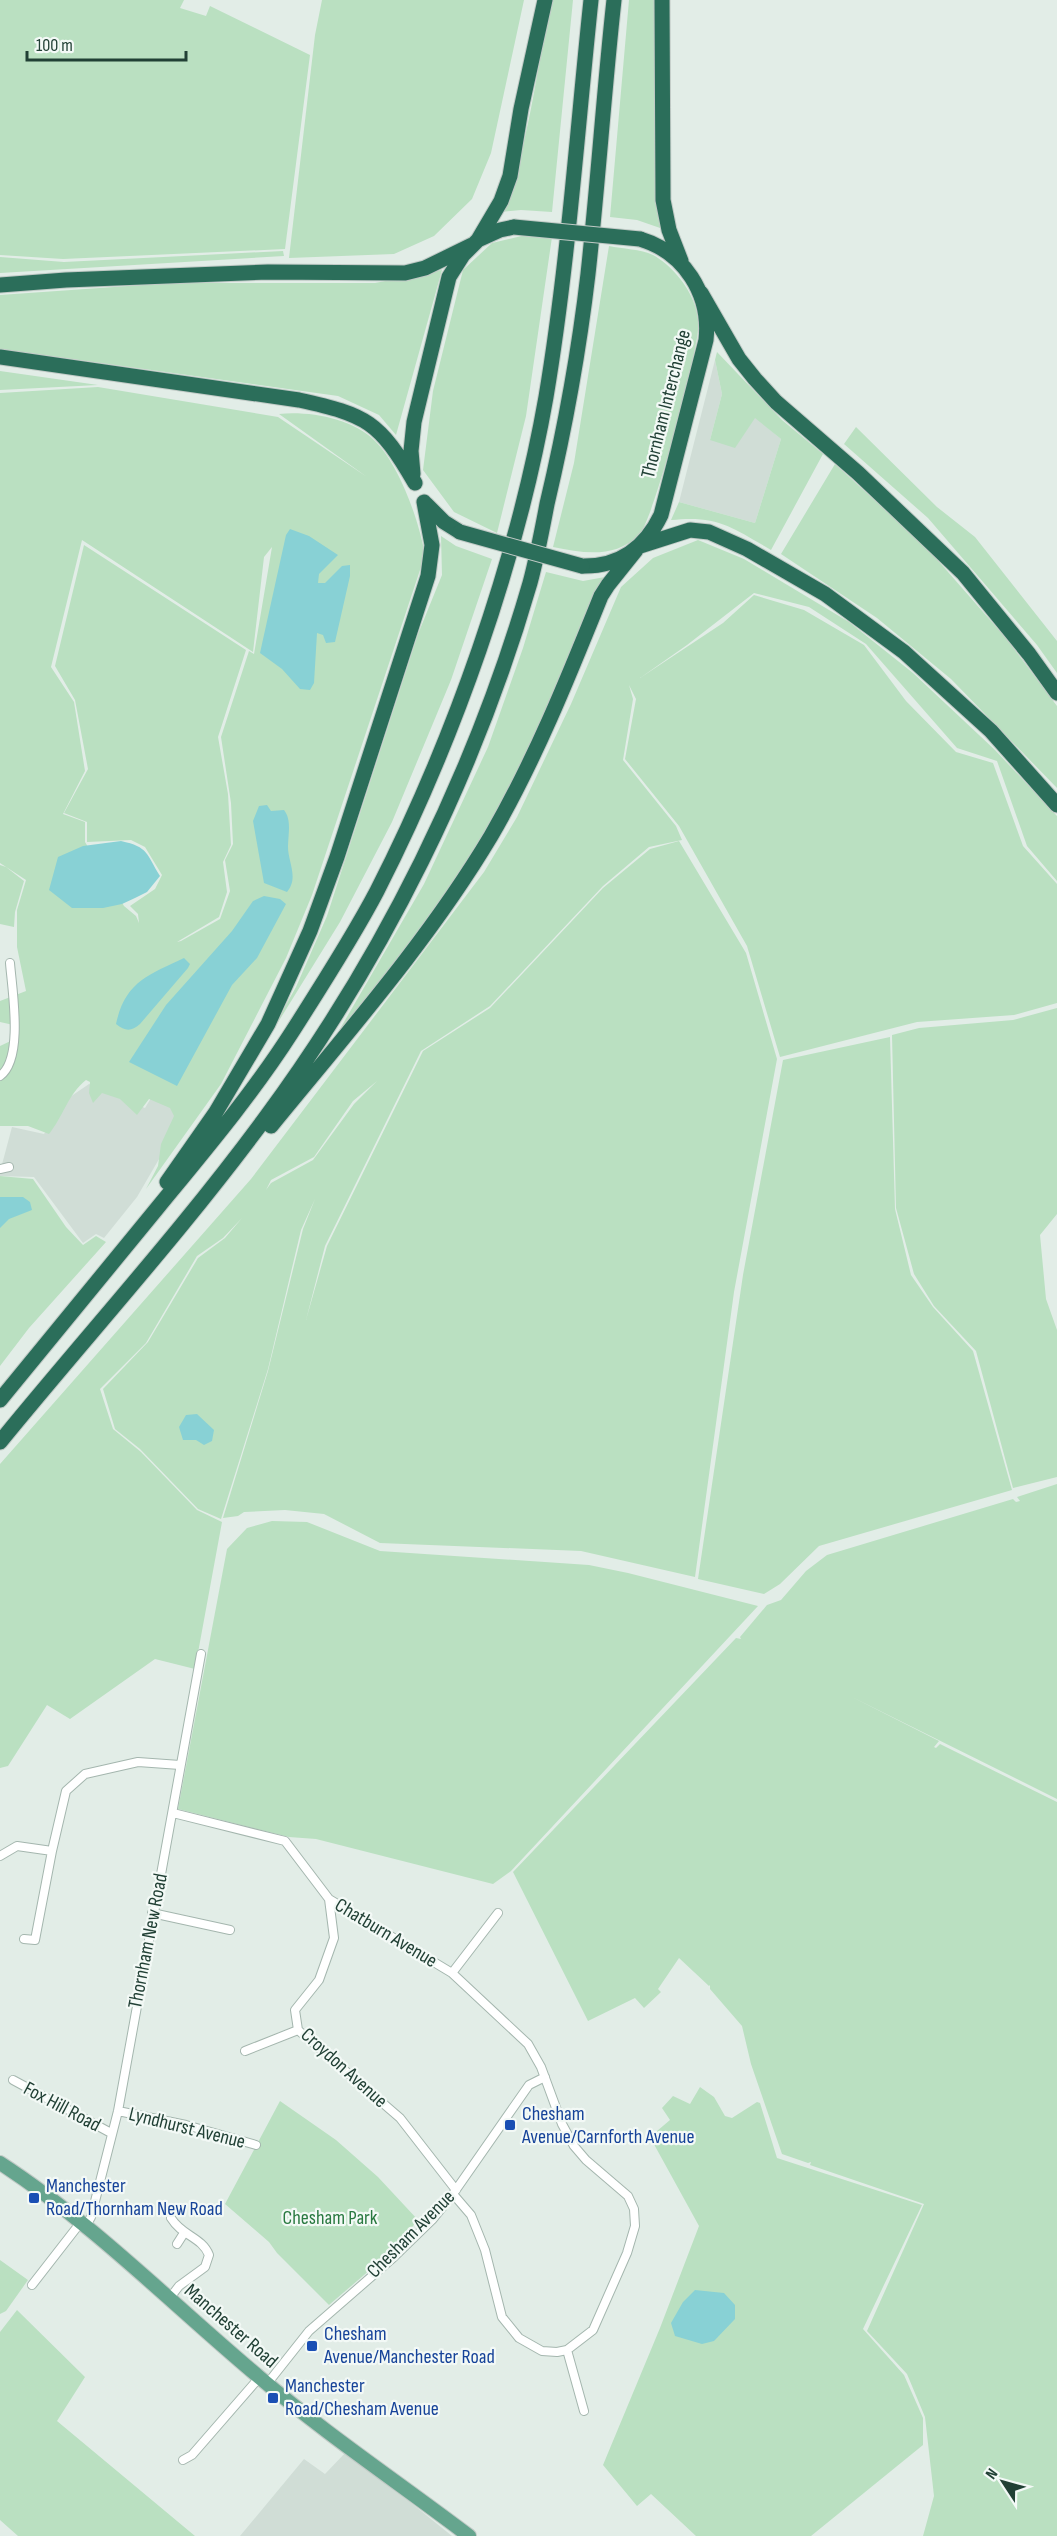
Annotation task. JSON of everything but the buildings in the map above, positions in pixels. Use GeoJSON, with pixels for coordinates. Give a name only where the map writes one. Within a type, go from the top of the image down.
{"type":"FeatureCollection","features":[{"type":"Feature","properties":{"kind":"highway"},"geometry":{"type":"LineString","coordinates":[[0,285],[268,272],[405,273],[437,263],[475,243],[501,201],[510,176],[521,109],[545,0]]}},
{"type":"Feature","properties":{"kind":"highway"},"geometry":{"type":"LineString","coordinates":[[0,1400],[213,1141],[290,1035],[376,893],[430,777],[492,611],[519,516],[546,399],[561,293],[591,0]]}},
{"type":"Feature","properties":{"kind":"highway"},"geometry":{"type":"LineString","coordinates":[[0,1442],[156,1257],[268,1115],[323,1035],[412,880],[453,793],[481,724],[530,582],[569,402],[588,273],[614,0]]}},
{"type":"Feature","properties":{"kind":"highway"},"geometry":{"type":"LineString","coordinates":[[662,0],[663,200],[669,230],[683,266]]}},
{"type":"Feature","properties":{"kind":"highway","name":"Thornham Interchange"},"geometry":{"type":"LineString","coordinates":[[514,226],[640,239],[664,249],[683,266],[701,293],[707,324],[704,349],[661,515],[638,548],[616,561],[582,566],[460,532],[439,518],[424,502],[415,483],[412,436],[446,285],[457,262],[475,243],[500,230],[514,226]]}},
{"type":"Feature","properties":{"kind":"highway"},"geometry":{"type":"LineString","coordinates":[[701,293],[739,359],[776,402],[858,473],[963,573],[1029,654],[1057,693]]}},
{"type":"Feature","properties":{"kind":"highway"},"geometry":{"type":"LineString","coordinates":[[0,357],[288,399],[347,411],[377,429],[402,460],[415,483]]}},
{"type":"Feature","properties":{"kind":"highway"},"geometry":{"type":"LineString","coordinates":[[55,1334],[216,1112],[268,1024],[283,993],[310,931],[337,857],[428,576],[432,545],[424,502]]}},
{"type":"Feature","properties":{"kind":"highway"},"geometry":{"type":"LineString","coordinates":[[156,1257],[223,1184],[364,1013],[466,875],[528,770],[601,596],[611,580],[638,548],[673,534],[700,530],[718,535],[747,549],[825,594],[904,652],[991,731],[1057,805]]}},
{"type":"Feature","properties":{"kind":"main road","name":"Manchester Road"},"geometry":{"type":"LineString","coordinates":[[0,2163],[84,2224],[263,2381],[469,2536]]}},
{"type":"Feature","properties":{"kind":"street"},"geometry":{"type":"LineString","coordinates":[[0,1076],[5,1072],[11,1056],[15,1026],[10,963]]}},
{"type":"Feature","properties":{"kind":"street","name":"Thornham New Road"},"geometry":{"type":"LineString","coordinates":[[32,2285],[91,2217],[118,2111],[152,1913],[173,1813],[201,1654]]}},
{"type":"Feature","properties":{"kind":"street"},"geometry":{"type":"LineString","coordinates":[[24,1939],[35,1940],[66,1791],[85,1774],[138,1762],[180,1765]]}},
{"type":"Feature","properties":{"kind":"street","name":"Chatburn Avenue"},"geometry":{"type":"LineString","coordinates":[[173,1813],[285,1841],[329,1899],[452,1973],[528,2044],[545,2077],[562,2124],[574,2146],[593,2167],[628,2196],[635,2217],[635,2226],[627,2253],[601,2316],[593,2331],[567,2350]]}},
{"type":"Feature","properties":{"kind":"street"},"geometry":{"type":"LineString","coordinates":[[0,1856],[17,1846],[52,1851]]}},
{"type":"Feature","properties":{"kind":"street","name":"Croydon Avenue"},"geometry":{"type":"LineString","coordinates":[[329,1899],[334,1938],[319,1980],[295,2010],[298,2030],[400,2118],[455,2192],[471,2216],[485,2250],[502,2317],[510,2329],[519,2338],[542,2351],[567,2350]]}},
{"type":"Feature","properties":{"kind":"street"},"geometry":{"type":"LineString","coordinates":[[152,1913],[230,1930]]}},
{"type":"Feature","properties":{"kind":"street"},"geometry":{"type":"LineString","coordinates":[[452,1973],[498,1913]]}},
{"type":"Feature","properties":{"kind":"street"},"geometry":{"type":"LineString","coordinates":[[245,2051],[298,2030]]}},
{"type":"Feature","properties":{"kind":"street","name":"Chesham Avenue"},"geometry":{"type":"LineString","coordinates":[[183,2460],[192,2456],[309,2331],[432,2220],[455,2192],[529,2085],[545,2077]]}},
{"type":"Feature","properties":{"kind":"street","name":"Fox Hill Road"},"geometry":{"type":"LineString","coordinates":[[12,2080],[111,2133]]}},
{"type":"Feature","properties":{"kind":"street","name":"Lyndhurst Avenue"},"geometry":{"type":"LineString","coordinates":[[118,2111],[186,2125],[256,2145]]}},
{"type":"Feature","properties":{"kind":"street"},"geometry":{"type":"LineString","coordinates":[[169,2299],[179,2286],[200,2273],[208,2262],[208,2255],[202,2243],[184,2233],[171,2218]]}},
{"type":"Feature","properties":{"kind":"street"},"geometry":{"type":"LineString","coordinates":[[177,2244],[184,2233]]}},
{"type":"Feature","properties":{"kind":"street"},"geometry":{"type":"LineString","coordinates":[[567,2350],[584,2411]]}},
{"type":"Feature","properties":{"kind":"shaded area"},"geometry":{"type":"Polygon","coordinates":[[[715,360],[722,394],[710,440],[755,417],[781,439],[755,523],[679,502],[715,360]]]}},
{"type":"Feature","properties":{"kind":"shaded area"},"geometry":{"type":"Polygon","coordinates":[[[89,1084],[145,1108],[154,1093],[188,1109],[137,1197],[104,1238],[96,1234],[83,1243],[34,1177],[0,1176],[0,1172],[12,1127],[44,1134],[67,1099],[89,1084]]]}},
{"type":"Feature","properties":{"kind":"shaded area"},"geometry":{"type":"Polygon","coordinates":[[[347,2451],[452,2536],[240,2536],[304,2459],[325,2474],[347,2451]]]}},
{"type":"Feature","properties":{"kind":"green space"},"geometry":{"type":"Polygon","coordinates":[[[0,0],[184,0],[180,8],[206,16],[210,6],[310,55],[285,249],[63,259],[0,255],[0,0]]]}},
{"type":"Feature","properties":{"kind":"green space"},"geometry":{"type":"Polygon","coordinates":[[[322,0],[524,0],[491,153],[472,199],[434,236],[394,254],[289,258],[315,35],[322,0]]]}},
{"type":"Feature","properties":{"kind":"green space"},"geometry":{"type":"Polygon","coordinates":[[[551,0],[573,0],[552,212],[521,210],[501,212],[511,187],[526,134],[551,0]]]}},
{"type":"Feature","properties":{"kind":"green space"},"geometry":{"type":"Polygon","coordinates":[[[629,0],[655,0],[663,229],[637,220],[610,217],[629,0]]]}},
{"type":"Feature","properties":{"kind":"green space"},"geometry":{"type":"Polygon","coordinates":[[[530,234],[552,237],[526,416],[497,533],[454,512],[423,470],[433,391],[463,270],[492,243],[530,234]]]}},
{"type":"Feature","properties":{"kind":"green space"},"geometry":{"type":"Polygon","coordinates":[[[609,246],[648,253],[672,269],[691,296],[697,313],[698,327],[696,346],[673,437],[646,523],[639,535],[619,548],[587,552],[553,547],[574,463],[609,246]]]}},
{"type":"Feature","properties":{"kind":"green space"},"geometry":{"type":"Polygon","coordinates":[[[283,251],[284,256],[0,273],[0,257],[64,262],[283,251]]]}},
{"type":"Feature","properties":{"kind":"green space"},"geometry":{"type":"Polygon","coordinates":[[[442,270],[396,435],[379,415],[338,396],[0,349],[0,295],[171,283],[375,283],[442,270]]]}},
{"type":"Feature","properties":{"kind":"green space"},"geometry":{"type":"Polygon","coordinates":[[[717,352],[782,420],[823,454],[771,550],[724,524],[701,519],[671,520],[679,502],[755,523],[781,439],[755,418],[735,448],[710,440],[722,394],[715,360],[717,352]]]}},
{"type":"Feature","properties":{"kind":"green space"},"geometry":{"type":"Polygon","coordinates":[[[0,371],[98,385],[0,390],[0,371]]]}},
{"type":"Feature","properties":{"kind":"green space"},"geometry":{"type":"Polygon","coordinates":[[[98,387],[278,417],[367,477],[279,414],[316,415],[342,422],[366,433],[393,465],[413,511],[425,555],[312,895],[286,958],[221,1084],[146,1189],[158,1166],[161,1144],[174,1116],[170,1108],[149,1099],[137,1115],[120,1099],[102,1093],[93,1103],[89,1093],[90,1082],[86,1080],[70,1099],[49,1134],[28,1126],[0,1126],[0,1046],[17,1038],[18,1026],[0,1022],[0,1001],[26,991],[17,947],[17,910],[26,880],[0,863],[0,393],[98,387]],[[82,540],[51,667],[74,702],[85,771],[63,814],[85,822],[85,842],[124,906],[136,916],[139,923],[138,914],[130,906],[155,889],[162,875],[145,847],[131,840],[87,842],[87,822],[64,813],[88,769],[75,700],[55,666],[84,545],[246,650],[218,737],[228,794],[231,845],[223,862],[227,892],[219,917],[177,942],[220,919],[230,891],[225,860],[233,844],[231,803],[221,737],[249,651],[254,654],[272,547],[264,557],[253,652],[82,540]]]}},
{"type":"Feature","properties":{"kind":"green space"},"geometry":{"type":"Polygon","coordinates":[[[856,427],[937,507],[975,537],[1057,641],[1057,673],[1037,645],[928,518],[844,444],[856,427]]]}},
{"type":"Feature","properties":{"kind":"green space"},"geometry":{"type":"Polygon","coordinates":[[[835,464],[927,548],[1005,637],[1057,706],[1057,788],[951,679],[877,618],[781,554],[835,464]]]}},
{"type":"Feature","properties":{"kind":"green space"},"geometry":{"type":"Polygon","coordinates":[[[441,536],[456,546],[492,559],[451,680],[392,822],[340,922],[256,1058],[296,987],[327,916],[418,634],[442,575],[441,536]]]}},
{"type":"Feature","properties":{"kind":"green space"},"geometry":{"type":"Polygon","coordinates":[[[698,540],[744,559],[849,622],[913,673],[995,750],[1057,816],[1057,881],[1027,846],[997,761],[957,748],[866,644],[809,607],[754,593],[640,678],[723,623],[754,595],[804,610],[864,645],[906,701],[956,752],[993,763],[1023,846],[1057,884],[1057,1003],[1014,1015],[917,1022],[780,1057],[747,946],[679,826],[625,759],[636,699],[629,685],[633,699],[623,760],[676,826],[682,840],[649,847],[603,886],[490,1006],[421,1051],[325,1246],[306,1320],[327,1246],[423,1051],[490,1008],[603,888],[650,849],[679,841],[746,953],[777,1059],[734,1292],[695,1577],[581,1551],[380,1543],[324,1514],[285,1510],[244,1512],[238,1516],[223,1518],[268,1371],[303,1229],[315,1199],[301,1230],[268,1369],[221,1519],[198,1509],[140,1449],[115,1429],[103,1389],[148,1342],[198,1258],[225,1238],[242,1218],[223,1238],[197,1256],[146,1343],[100,1389],[113,1429],[141,1452],[197,1510],[222,1522],[195,1669],[155,1659],[70,1719],[47,1705],[8,1766],[0,1768],[0,1464],[251,1179],[484,872],[517,817],[571,704],[621,587],[653,558],[698,540]],[[377,1081],[353,1101],[314,1157],[271,1180],[266,1190],[271,1183],[313,1160],[354,1104],[377,1081]]]}},
{"type":"Feature","properties":{"kind":"green space"},"geometry":{"type":"Polygon","coordinates":[[[546,572],[583,581],[605,577],[528,755],[469,860],[404,950],[333,1041],[424,884],[488,747],[523,648],[546,572]]]}},
{"type":"Feature","properties":{"kind":"green space"},"geometry":{"type":"Polygon","coordinates":[[[0,865],[24,881],[15,912],[14,927],[0,924],[0,865]]]}},
{"type":"Feature","properties":{"kind":"green space"},"geometry":{"type":"Polygon","coordinates":[[[1057,1008],[1057,1214],[1040,1235],[1046,1299],[1057,1330],[1057,1477],[1013,1488],[976,1351],[934,1306],[914,1274],[896,1208],[892,1035],[919,1028],[1013,1020],[1057,1008]]]}},
{"type":"Feature","properties":{"kind":"green space"},"geometry":{"type":"Polygon","coordinates":[[[890,1037],[895,1209],[911,1275],[933,1307],[973,1351],[1012,1490],[819,1546],[780,1584],[764,1594],[698,1579],[743,1275],[783,1060],[890,1037]]]}},
{"type":"Feature","properties":{"kind":"green space"},"geometry":{"type":"Polygon","coordinates":[[[0,1176],[33,1179],[66,1227],[83,1245],[96,1236],[106,1242],[29,1328],[0,1366],[0,1176]]]}},
{"type":"Feature","properties":{"kind":"green space"},"geometry":{"type":"Polygon","coordinates":[[[1057,1484],[1057,1799],[852,1697],[939,1741],[934,1747],[940,1744],[1057,1802],[1057,2536],[923,2536],[934,2496],[925,2417],[907,2374],[867,2331],[924,2204],[810,2165],[811,2162],[782,2154],[751,2064],[742,2026],[710,1989],[710,1985],[679,1958],[658,1989],[661,1992],[644,2008],[635,1998],[588,2021],[513,1872],[736,1638],[741,1639],[740,1637],[767,1605],[781,1600],[806,1571],[827,1555],[1013,1499],[1016,1502],[1020,1501],[1017,1497],[1057,1484]]]}},
{"type":"Feature","properties":{"kind":"green space"},"geometry":{"type":"Polygon","coordinates":[[[272,1521],[307,1522],[380,1551],[589,1565],[758,1606],[511,1871],[493,1884],[316,1839],[289,1837],[178,1809],[227,1549],[247,1528],[272,1521]]]}},
{"type":"Feature","properties":{"kind":"green space"},"geometry":{"type":"Polygon","coordinates":[[[700,2087],[714,2097],[725,2116],[732,2118],[757,2102],[760,2103],[777,2158],[922,2205],[863,2329],[904,2375],[923,2418],[923,2445],[811,2536],[696,2536],[651,2494],[637,2506],[603,2465],[660,2328],[699,2226],[650,2137],[670,2120],[662,2108],[673,2096],[690,2104],[700,2087]]]}},
{"type":"Feature","properties":{"kind":"green space","name":"Chesham Park"},"geometry":{"type":"Polygon","coordinates":[[[280,2101],[336,2140],[378,2177],[418,2220],[392,2251],[329,2305],[269,2242],[225,2204],[280,2101]]]}},
{"type":"Feature","properties":{"kind":"green space"},"geometry":{"type":"Polygon","coordinates":[[[0,2260],[28,2280],[6,2311],[0,2314],[0,2260]]]}},
{"type":"Feature","properties":{"kind":"green space"},"geometry":{"type":"Polygon","coordinates":[[[17,2310],[85,2377],[57,2421],[195,2536],[18,2536],[0,2520],[0,2332],[17,2310]]]}},
{"type":"Feature","properties":{"kind":"water"},"geometry":{"type":"Polygon","coordinates":[[[290,529],[309,536],[338,555],[319,574],[318,583],[325,583],[342,566],[350,565],[350,576],[335,642],[326,643],[323,635],[317,633],[314,683],[310,690],[300,689],[282,669],[260,653],[286,535],[290,529]]]}},
{"type":"Feature","properties":{"kind":"water"},"geometry":{"type":"Polygon","coordinates":[[[267,805],[271,811],[284,810],[288,818],[288,853],[293,876],[287,892],[264,883],[253,821],[259,806],[267,805]]]}},
{"type":"Feature","properties":{"kind":"water"},"geometry":{"type":"Polygon","coordinates":[[[121,841],[137,846],[146,852],[160,876],[147,892],[122,904],[103,908],[72,908],[49,890],[58,857],[83,846],[121,841]]]}},
{"type":"Feature","properties":{"kind":"water"},"geometry":{"type":"Polygon","coordinates":[[[264,896],[280,899],[286,904],[257,958],[232,985],[177,1086],[129,1062],[166,1005],[232,931],[253,901],[264,896]]]}},
{"type":"Feature","properties":{"kind":"water"},"geometry":{"type":"Polygon","coordinates":[[[184,958],[190,964],[188,968],[140,1024],[128,1030],[116,1024],[125,998],[132,989],[149,975],[184,958]]]}},
{"type":"Feature","properties":{"kind":"water"},"geometry":{"type":"Polygon","coordinates":[[[0,1197],[23,1197],[30,1202],[32,1210],[9,1219],[0,1228],[0,1197]]]}},
{"type":"Feature","properties":{"kind":"water"},"geometry":{"type":"Polygon","coordinates":[[[197,1414],[214,1430],[212,1441],[204,1445],[196,1440],[183,1440],[179,1427],[186,1415],[197,1414]]]}},
{"type":"Feature","properties":{"kind":"water"},"geometry":{"type":"Polygon","coordinates":[[[695,2290],[724,2293],[735,2305],[735,2319],[714,2341],[702,2344],[675,2336],[671,2323],[683,2302],[695,2290]]]}},
{"type":"Feature","properties":{"kind":"place","name":"Chesham Avenue/Carnforth Avenue"},"geometry":{"type":"Point","coordinates":[510,2125]}},
{"type":"Feature","properties":{"kind":"place","name":"Manchester Road/Thornham New Road"},"geometry":{"type":"Point","coordinates":[34,2198]}},
{"type":"Feature","properties":{"kind":"place","name":"Chesham Avenue/Manchester Road"},"geometry":{"type":"Point","coordinates":[312,2346]}},
{"type":"Feature","properties":{"kind":"place","name":"Manchester Road/Chesham Avenue"},"geometry":{"type":"Point","coordinates":[273,2398]}}]}
